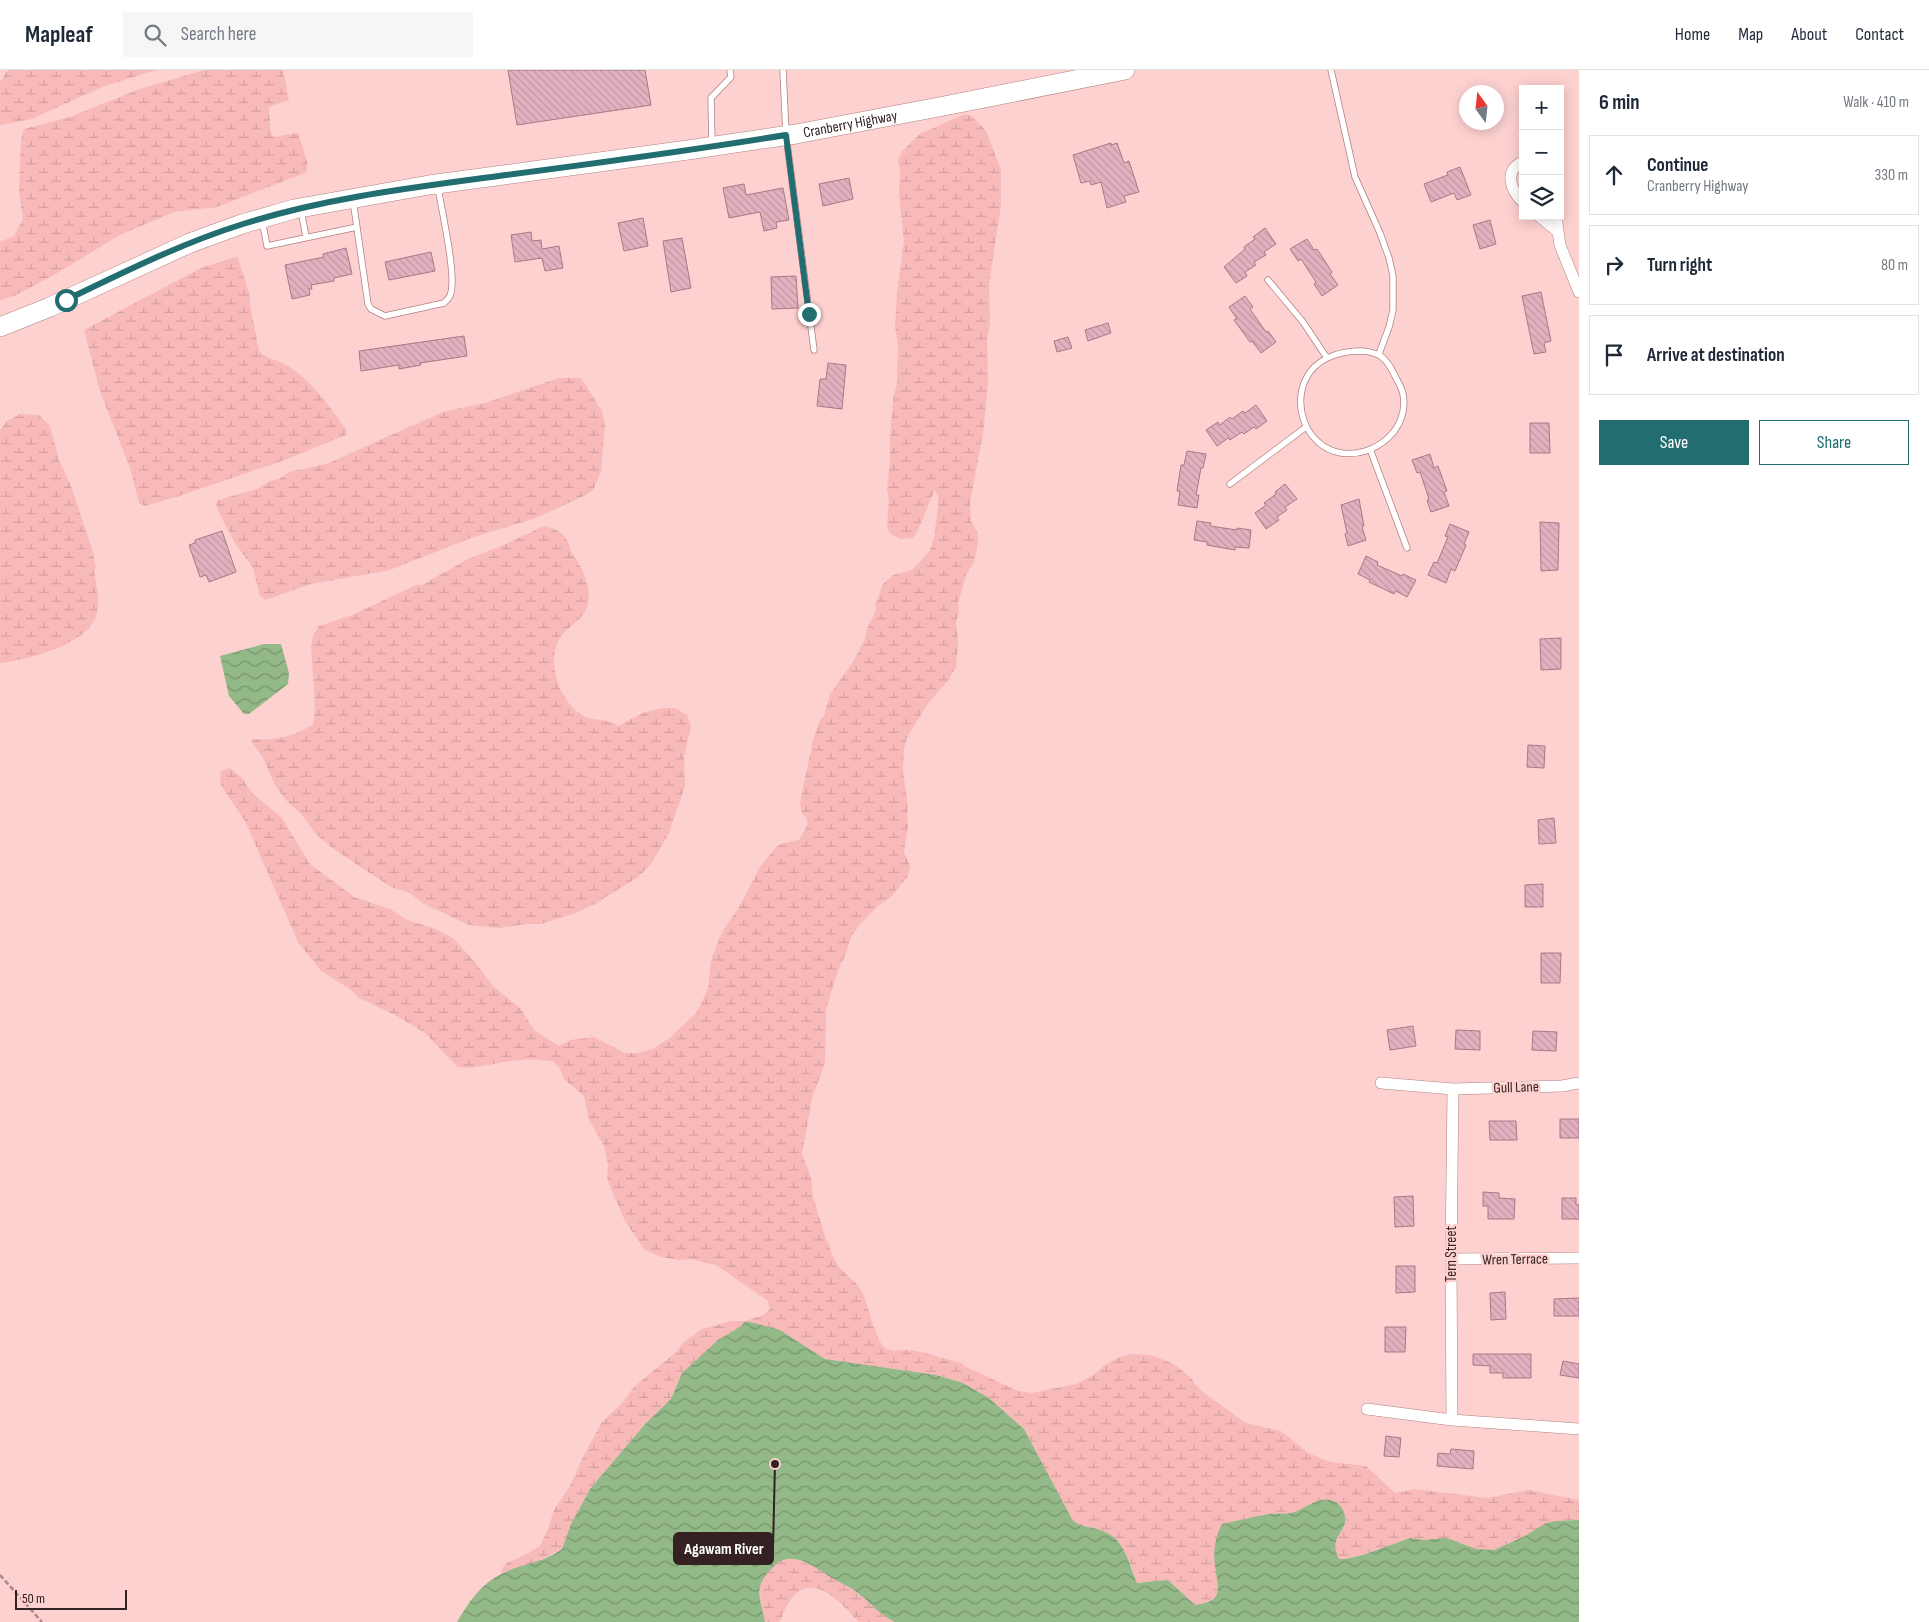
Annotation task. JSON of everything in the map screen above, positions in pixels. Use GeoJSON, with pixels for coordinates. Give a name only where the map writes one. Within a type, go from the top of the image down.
{"type":"FeatureCollection","features":[{"type":"Feature","properties":{"kind":"main road","name":"Cranberry Highway"},"geometry":{"type":"LineString","coordinates":[[0,327],[66,300],[190,243],[262,218],[301,208],[437,184],[712,147],[786,135],[1126,70]]}},
{"type":"Feature","properties":{"kind":"street"},"geometry":{"type":"LineString","coordinates":[[1519,165],[1514,168],[1510,180],[1515,194],[1519,198]]}},
{"type":"Feature","properties":{"kind":"street"},"geometry":{"type":"LineString","coordinates":[[1544,220],[1557,231]]}},
{"type":"Feature","properties":{"kind":"street"},"geometry":{"type":"LineString","coordinates":[[1556,220],[1560,244],[1579,292]]}},
{"type":"Feature","properties":{"kind":"street","name":"Gull Lane"},"geometry":{"type":"LineString","coordinates":[[1381,1083],[1453,1089],[1562,1086],[1579,1083]]}},
{"type":"Feature","properties":{"kind":"street","name":"Tern Street"},"geometry":{"type":"LineString","coordinates":[[1452,1420],[1453,1089]]}},
{"type":"Feature","properties":{"kind":"street","name":"Wren Terrace"},"geometry":{"type":"LineString","coordinates":[[1451,1259],[1579,1258]]}},
{"type":"Feature","properties":{"kind":"street"},"geometry":{"type":"LineString","coordinates":[[1367,1409],[1452,1420],[1579,1429]]}},
{"type":"Feature","properties":{"kind":"lane"},"geometry":{"type":"LineString","coordinates":[[712,147],[711,98],[731,77],[730,70]]}},
{"type":"Feature","properties":{"kind":"lane"},"geometry":{"type":"LineString","coordinates":[[783,70],[786,135],[814,350]]}},
{"type":"Feature","properties":{"kind":"lane"},"geometry":{"type":"LineString","coordinates":[[1332,70],[1355,177],[1380,233],[1393,276],[1392,310],[1389,327],[1379,354]]}},
{"type":"Feature","properties":{"kind":"lane"},"geometry":{"type":"LineString","coordinates":[[353,198],[368,304],[371,310],[385,316],[444,303],[450,296],[452,287],[450,260],[437,184]]}},
{"type":"Feature","properties":{"kind":"lane"},"geometry":{"type":"LineString","coordinates":[[301,208],[306,237]]}},
{"type":"Feature","properties":{"kind":"lane"},"geometry":{"type":"LineString","coordinates":[[262,218],[267,246],[357,226]]}},
{"type":"Feature","properties":{"kind":"lane"},"geometry":{"type":"LineString","coordinates":[[1268,280],[1303,322],[1327,358]]}},
{"type":"Feature","properties":{"kind":"lane"},"geometry":{"type":"LineString","coordinates":[[1355,351],[1379,354],[1385,360],[1403,393],[1401,419],[1394,431],[1381,444],[1370,449],[1350,453],[1336,451],[1318,442],[1306,427],[1301,408],[1304,386],[1310,372],[1327,358],[1337,354],[1355,351]]}},
{"type":"Feature","properties":{"kind":"lane"},"geometry":{"type":"LineString","coordinates":[[1230,484],[1306,427]]}},
{"type":"Feature","properties":{"kind":"lane"},"geometry":{"type":"LineString","coordinates":[[1370,449],[1407,548]]}},
{"type":"Feature","properties":{"kind":"path"},"geometry":{"type":"LineString","coordinates":[[0,1575],[42,1622]]}},
{"type":"Feature","properties":{"kind":"green space"},"geometry":{"type":"Polygon","coordinates":[[[8,70],[156,70],[102,87],[32,119],[0,125],[0,82],[8,70]]]}},
{"type":"Feature","properties":{"kind":"green space"},"geometry":{"type":"Polygon","coordinates":[[[204,70],[283,70],[289,100],[269,107],[270,129],[273,137],[298,133],[307,161],[307,172],[217,207],[174,212],[120,235],[54,275],[14,296],[0,300],[0,242],[14,236],[23,219],[19,191],[21,139],[24,129],[70,117],[137,90],[204,70]]]}},
{"type":"Feature","properties":{"kind":"green space"},"geometry":{"type":"Polygon","coordinates":[[[965,114],[972,116],[986,131],[1001,170],[1001,205],[989,284],[990,324],[987,340],[988,381],[984,427],[970,503],[971,521],[977,531],[977,548],[974,562],[967,573],[958,603],[956,667],[947,682],[929,702],[907,737],[904,749],[903,771],[908,806],[908,827],[904,852],[910,866],[908,876],[891,897],[879,905],[852,935],[826,1009],[825,1064],[812,1098],[802,1154],[811,1178],[813,1197],[826,1240],[836,1263],[860,1288],[879,1339],[889,1350],[921,1352],[962,1363],[964,1366],[1018,1391],[1031,1393],[1076,1384],[1092,1376],[1106,1364],[1120,1357],[1131,1354],[1151,1355],[1174,1364],[1192,1379],[1204,1393],[1246,1423],[1281,1431],[1308,1453],[1330,1462],[1366,1466],[1395,1493],[1415,1489],[1487,1498],[1529,1490],[1579,1500],[1579,1520],[1546,1523],[1523,1537],[1494,1550],[1477,1549],[1446,1538],[1424,1540],[1410,1538],[1363,1555],[1338,1559],[1335,1545],[1344,1527],[1345,1516],[1338,1503],[1325,1499],[1291,1513],[1268,1514],[1222,1524],[1215,1559],[1218,1591],[1213,1599],[1195,1605],[1168,1580],[1137,1583],[1126,1553],[1117,1540],[1103,1531],[1073,1521],[1024,1429],[989,1398],[963,1383],[936,1375],[825,1359],[780,1330],[740,1327],[718,1340],[682,1373],[671,1399],[646,1423],[590,1489],[571,1524],[562,1549],[531,1564],[501,1573],[502,1568],[508,1562],[540,1546],[554,1510],[570,1486],[602,1422],[623,1402],[634,1387],[675,1353],[684,1342],[702,1329],[731,1321],[746,1321],[763,1315],[770,1309],[768,1301],[716,1265],[691,1259],[678,1260],[658,1256],[644,1249],[625,1221],[611,1189],[607,1178],[608,1164],[604,1146],[589,1120],[584,1096],[564,1079],[560,1069],[553,1061],[529,1059],[470,1068],[458,1067],[425,1033],[397,1016],[359,998],[350,989],[321,971],[298,942],[245,821],[220,784],[221,771],[230,768],[241,777],[253,794],[282,818],[310,864],[354,897],[390,909],[407,920],[433,928],[453,938],[493,986],[521,1009],[534,1030],[559,1046],[570,1040],[594,1037],[625,1053],[638,1053],[653,1049],[671,1037],[697,1012],[708,989],[711,960],[722,932],[738,909],[760,867],[776,847],[783,843],[799,840],[807,826],[807,819],[802,813],[800,803],[813,740],[820,720],[824,716],[830,694],[853,662],[864,641],[876,611],[875,605],[883,584],[893,575],[912,570],[931,548],[938,507],[938,496],[935,491],[913,538],[900,539],[889,532],[887,524],[890,436],[893,400],[897,383],[898,344],[895,327],[897,293],[904,241],[899,195],[900,170],[898,160],[902,151],[920,134],[965,114]]]}},
{"type":"Feature","properties":{"kind":"green space"},"geometry":{"type":"Polygon","coordinates":[[[238,258],[250,296],[259,351],[290,367],[306,380],[335,414],[347,431],[346,435],[285,460],[145,506],[139,503],[131,471],[100,391],[84,330],[201,268],[238,258]]]}},
{"type":"Feature","properties":{"kind":"green space"},"geometry":{"type":"Polygon","coordinates":[[[559,378],[581,378],[602,411],[605,424],[601,472],[593,490],[536,518],[471,538],[390,570],[311,584],[265,600],[260,596],[253,568],[235,543],[219,513],[216,504],[218,500],[257,489],[289,472],[326,464],[443,412],[485,403],[559,378]]]}},
{"type":"Feature","properties":{"kind":"green space"},"geometry":{"type":"Polygon","coordinates":[[[20,414],[39,415],[50,426],[59,460],[71,486],[92,549],[96,567],[94,570],[98,607],[95,619],[89,628],[67,643],[38,655],[0,663],[0,430],[6,422],[20,414]]]}},
{"type":"Feature","properties":{"kind":"green space"},"geometry":{"type":"Polygon","coordinates":[[[544,526],[558,531],[569,543],[571,552],[581,567],[589,592],[586,609],[582,616],[563,634],[556,648],[554,656],[555,671],[562,693],[570,705],[582,715],[611,722],[618,726],[645,712],[664,708],[675,708],[687,715],[691,726],[684,757],[685,787],[668,835],[651,864],[638,877],[595,904],[576,913],[541,924],[499,928],[469,925],[422,903],[410,893],[391,887],[332,848],[317,835],[301,814],[286,800],[275,785],[263,758],[251,741],[254,739],[285,737],[313,725],[315,708],[311,646],[313,636],[319,626],[350,616],[416,585],[422,585],[468,559],[544,526]]]}},
{"type":"Feature","properties":{"kind":"green space"},"geometry":{"type":"Polygon","coordinates":[[[792,1558],[826,1572],[843,1582],[895,1622],[858,1622],[837,1600],[826,1592],[816,1588],[806,1588],[796,1594],[780,1622],[765,1622],[759,1588],[762,1578],[779,1560],[792,1558]]]}},
{"type":"Feature","properties":{"kind":"water"},"geometry":{"type":"Polygon","coordinates":[[[264,644],[281,644],[289,673],[288,684],[249,714],[244,714],[229,696],[220,656],[264,644]]]}},
{"type":"Feature","properties":{"kind":"water"},"geometry":{"type":"Polygon","coordinates":[[[746,1321],[780,1330],[825,1359],[936,1375],[963,1383],[989,1398],[1024,1429],[1073,1521],[1103,1531],[1116,1540],[1125,1553],[1137,1583],[1168,1580],[1195,1605],[1211,1600],[1217,1593],[1214,1550],[1222,1524],[1268,1514],[1291,1513],[1316,1501],[1325,1499],[1338,1503],[1345,1516],[1344,1527],[1335,1545],[1339,1559],[1363,1555],[1410,1538],[1424,1540],[1446,1538],[1477,1549],[1494,1550],[1523,1537],[1546,1523],[1579,1520],[1579,1622],[895,1622],[849,1587],[811,1565],[796,1559],[788,1559],[774,1566],[760,1586],[759,1592],[765,1622],[457,1622],[476,1595],[494,1578],[555,1554],[562,1549],[571,1524],[590,1489],[646,1423],[671,1399],[682,1373],[718,1340],[740,1327],[746,1321]]]}},
{"type":"Feature","properties":{"kind":"building"},"geometry":{"type":"Polygon","coordinates":[[[508,70],[645,70],[651,105],[517,125],[508,70]]]}},
{"type":"Feature","properties":{"kind":"building"},"geometry":{"type":"Polygon","coordinates":[[[1111,143],[1111,145],[1117,143],[1124,163],[1129,161],[1139,192],[1124,196],[1126,202],[1107,208],[1101,182],[1091,185],[1090,181],[1081,183],[1073,155],[1111,143]]]}},
{"type":"Feature","properties":{"kind":"building"},"geometry":{"type":"Polygon","coordinates":[[[1460,167],[1471,195],[1457,200],[1454,193],[1431,202],[1424,184],[1448,175],[1447,172],[1460,167]]]}},
{"type":"Feature","properties":{"kind":"building"},"geometry":{"type":"Polygon","coordinates":[[[849,178],[853,199],[823,206],[819,184],[849,178]]]}},
{"type":"Feature","properties":{"kind":"building"},"geometry":{"type":"Polygon","coordinates":[[[744,184],[746,195],[783,188],[789,220],[776,222],[777,228],[764,231],[760,212],[729,218],[723,188],[744,184]]]}},
{"type":"Feature","properties":{"kind":"building"},"geometry":{"type":"Polygon","coordinates":[[[643,218],[648,246],[624,251],[618,223],[643,218]]]}},
{"type":"Feature","properties":{"kind":"building"},"geometry":{"type":"Polygon","coordinates":[[[1490,220],[1496,244],[1480,249],[1473,225],[1490,220]]]}},
{"type":"Feature","properties":{"kind":"building"},"geometry":{"type":"Polygon","coordinates":[[[1265,228],[1276,244],[1264,252],[1266,255],[1254,262],[1256,265],[1245,272],[1247,276],[1236,283],[1224,267],[1255,239],[1253,237],[1265,228]]]}},
{"type":"Feature","properties":{"kind":"building"},"geometry":{"type":"Polygon","coordinates":[[[531,232],[532,241],[541,240],[542,249],[559,246],[563,268],[545,271],[542,258],[515,262],[511,235],[531,232]]]}},
{"type":"Feature","properties":{"kind":"building"},"geometry":{"type":"Polygon","coordinates":[[[682,238],[691,288],[671,292],[663,241],[682,238]]]}},
{"type":"Feature","properties":{"kind":"building"},"geometry":{"type":"Polygon","coordinates":[[[1307,239],[1314,250],[1317,249],[1338,285],[1322,296],[1314,284],[1316,282],[1301,259],[1298,261],[1290,249],[1307,239]]]}},
{"type":"Feature","properties":{"kind":"building"},"geometry":{"type":"Polygon","coordinates":[[[346,248],[352,274],[334,278],[334,281],[311,285],[312,289],[309,289],[310,295],[292,299],[285,265],[324,257],[323,254],[346,248]]]}},
{"type":"Feature","properties":{"kind":"building"},"geometry":{"type":"Polygon","coordinates":[[[431,252],[435,271],[389,280],[385,262],[431,252]]]}},
{"type":"Feature","properties":{"kind":"building"},"geometry":{"type":"Polygon","coordinates":[[[796,276],[798,308],[772,309],[771,277],[796,276]]]}},
{"type":"Feature","properties":{"kind":"building"},"geometry":{"type":"Polygon","coordinates":[[[1541,292],[1551,341],[1544,343],[1546,352],[1534,354],[1522,296],[1541,292]]]}},
{"type":"Feature","properties":{"kind":"building"},"geometry":{"type":"Polygon","coordinates":[[[1245,296],[1253,307],[1250,309],[1266,332],[1268,331],[1276,342],[1261,353],[1252,341],[1250,342],[1234,320],[1237,319],[1229,307],[1245,296]]]}},
{"type":"Feature","properties":{"kind":"building"},"geometry":{"type":"Polygon","coordinates":[[[1108,323],[1111,333],[1088,341],[1085,330],[1108,323]]]}},
{"type":"Feature","properties":{"kind":"building"},"geometry":{"type":"Polygon","coordinates":[[[464,336],[467,356],[420,363],[421,365],[399,369],[399,365],[361,371],[359,351],[464,336]]]}},
{"type":"Feature","properties":{"kind":"building"},"geometry":{"type":"Polygon","coordinates":[[[1068,337],[1072,348],[1057,352],[1054,341],[1068,337]]]}},
{"type":"Feature","properties":{"kind":"building"},"geometry":{"type":"Polygon","coordinates":[[[828,363],[846,365],[842,409],[817,406],[820,379],[826,379],[828,363]]]}},
{"type":"Feature","properties":{"kind":"building"},"geometry":{"type":"Polygon","coordinates":[[[1256,405],[1267,421],[1256,429],[1254,427],[1244,434],[1242,432],[1230,440],[1228,438],[1217,446],[1206,430],[1218,422],[1220,425],[1230,417],[1232,419],[1243,411],[1245,413],[1256,405]]]}},
{"type":"Feature","properties":{"kind":"building"},"geometry":{"type":"Polygon","coordinates":[[[1530,423],[1549,423],[1550,453],[1530,453],[1530,423]]]}},
{"type":"Feature","properties":{"kind":"building"},"geometry":{"type":"Polygon","coordinates":[[[1187,451],[1206,454],[1203,468],[1201,468],[1196,495],[1199,495],[1197,508],[1178,505],[1180,491],[1177,491],[1181,465],[1184,465],[1187,451]]]}},
{"type":"Feature","properties":{"kind":"building"},"geometry":{"type":"Polygon","coordinates":[[[1430,454],[1434,468],[1438,466],[1447,491],[1444,492],[1449,506],[1431,512],[1427,500],[1429,499],[1420,472],[1417,473],[1412,460],[1430,454]]]}},
{"type":"Feature","properties":{"kind":"building"},"geometry":{"type":"Polygon","coordinates":[[[1285,484],[1297,499],[1285,507],[1287,510],[1277,517],[1279,520],[1266,529],[1255,513],[1266,505],[1264,503],[1285,484]]]}},
{"type":"Feature","properties":{"kind":"building"},"geometry":{"type":"Polygon","coordinates":[[[1359,499],[1364,526],[1362,527],[1366,540],[1348,546],[1341,505],[1359,499]]]}},
{"type":"Feature","properties":{"kind":"building"},"geometry":{"type":"Polygon","coordinates":[[[1197,521],[1211,523],[1210,526],[1251,530],[1249,548],[1235,547],[1235,550],[1207,545],[1207,542],[1194,540],[1197,521]]]}},
{"type":"Feature","properties":{"kind":"building"},"geometry":{"type":"Polygon","coordinates":[[[1540,522],[1559,523],[1558,570],[1541,571],[1540,522]]]}},
{"type":"Feature","properties":{"kind":"building"},"geometry":{"type":"Polygon","coordinates":[[[1450,524],[1469,532],[1464,544],[1466,545],[1455,571],[1451,569],[1446,583],[1428,575],[1434,562],[1437,563],[1448,537],[1445,536],[1450,524]]]}},
{"type":"Feature","properties":{"kind":"building"},"geometry":{"type":"Polygon","coordinates":[[[222,531],[236,572],[209,582],[206,575],[200,577],[189,545],[195,543],[195,540],[222,531]]]}},
{"type":"Feature","properties":{"kind":"building"},"geometry":{"type":"Polygon","coordinates":[[[1366,556],[1378,562],[1377,565],[1416,580],[1407,597],[1396,591],[1394,594],[1369,582],[1370,580],[1358,574],[1366,556]]]}},
{"type":"Feature","properties":{"kind":"building"},"geometry":{"type":"Polygon","coordinates":[[[1561,638],[1561,669],[1541,670],[1540,639],[1561,638]]]}},
{"type":"Feature","properties":{"kind":"building"},"geometry":{"type":"Polygon","coordinates":[[[1528,745],[1545,746],[1544,768],[1527,767],[1528,745]]]}},
{"type":"Feature","properties":{"kind":"building"},"geometry":{"type":"Polygon","coordinates":[[[1554,818],[1556,843],[1539,844],[1538,820],[1554,818]]]}},
{"type":"Feature","properties":{"kind":"building"},"geometry":{"type":"Polygon","coordinates":[[[1543,884],[1543,907],[1525,907],[1525,885],[1543,884]]]}},
{"type":"Feature","properties":{"kind":"building"},"geometry":{"type":"Polygon","coordinates":[[[1541,953],[1561,953],[1560,983],[1541,983],[1541,953]]]}},
{"type":"Feature","properties":{"kind":"building"},"geometry":{"type":"Polygon","coordinates":[[[1413,1026],[1416,1046],[1390,1050],[1387,1030],[1413,1026]]]}},
{"type":"Feature","properties":{"kind":"building"},"geometry":{"type":"Polygon","coordinates":[[[1456,1030],[1480,1031],[1480,1050],[1455,1049],[1456,1030]]]}},
{"type":"Feature","properties":{"kind":"building"},"geometry":{"type":"Polygon","coordinates":[[[1533,1031],[1557,1032],[1556,1051],[1532,1050],[1533,1031]]]}},
{"type":"Feature","properties":{"kind":"building"},"geometry":{"type":"Polygon","coordinates":[[[1560,1119],[1579,1119],[1579,1138],[1560,1138],[1560,1119]]]}},
{"type":"Feature","properties":{"kind":"building"},"geometry":{"type":"Polygon","coordinates":[[[1489,1121],[1516,1121],[1517,1140],[1490,1140],[1489,1121]]]}},
{"type":"Feature","properties":{"kind":"building"},"geometry":{"type":"Polygon","coordinates":[[[1483,1192],[1499,1193],[1499,1198],[1515,1199],[1514,1219],[1488,1219],[1488,1206],[1483,1206],[1483,1192]]]}},
{"type":"Feature","properties":{"kind":"building"},"geometry":{"type":"Polygon","coordinates":[[[1413,1196],[1414,1226],[1395,1227],[1394,1197],[1413,1196]]]}},
{"type":"Feature","properties":{"kind":"building"},"geometry":{"type":"Polygon","coordinates":[[[1562,1198],[1576,1198],[1576,1205],[1579,1205],[1579,1219],[1562,1219],[1562,1198]]]}},
{"type":"Feature","properties":{"kind":"building"},"geometry":{"type":"Polygon","coordinates":[[[1396,1266],[1415,1266],[1415,1292],[1396,1293],[1396,1266]]]}},
{"type":"Feature","properties":{"kind":"building"},"geometry":{"type":"Polygon","coordinates":[[[1505,1292],[1506,1319],[1491,1320],[1490,1293],[1505,1292]]]}},
{"type":"Feature","properties":{"kind":"building"},"geometry":{"type":"Polygon","coordinates":[[[1579,1298],[1579,1316],[1554,1316],[1554,1299],[1579,1298]]]}},
{"type":"Feature","properties":{"kind":"building"},"geometry":{"type":"Polygon","coordinates":[[[1385,1327],[1406,1327],[1405,1352],[1385,1352],[1385,1327]]]}},
{"type":"Feature","properties":{"kind":"building"},"geometry":{"type":"Polygon","coordinates":[[[1473,1354],[1531,1354],[1531,1378],[1503,1378],[1503,1373],[1490,1373],[1490,1366],[1473,1365],[1473,1354]]]}},
{"type":"Feature","properties":{"kind":"building"},"geometry":{"type":"Polygon","coordinates":[[[1563,1361],[1579,1364],[1579,1378],[1560,1375],[1563,1361]]]}},
{"type":"Feature","properties":{"kind":"building"},"geometry":{"type":"Polygon","coordinates":[[[1386,1436],[1401,1438],[1399,1457],[1384,1456],[1386,1436]]]}},
{"type":"Feature","properties":{"kind":"building"},"geometry":{"type":"Polygon","coordinates":[[[1451,1449],[1474,1451],[1473,1469],[1437,1466],[1438,1453],[1450,1454],[1451,1449]]]}},
{"type":"Feature","properties":{"kind":"place","name":"Agawam River"},"geometry":{"type":"Point","coordinates":[775,1464]}},
{"type":"Feature","properties":{"kind":"route"},"geometry":{"type":"LineString","coordinates":[[66,300],[159,256],[207,236],[242,224],[301,208],[429,185],[671,153],[786,135],[809,314]]}}]}
